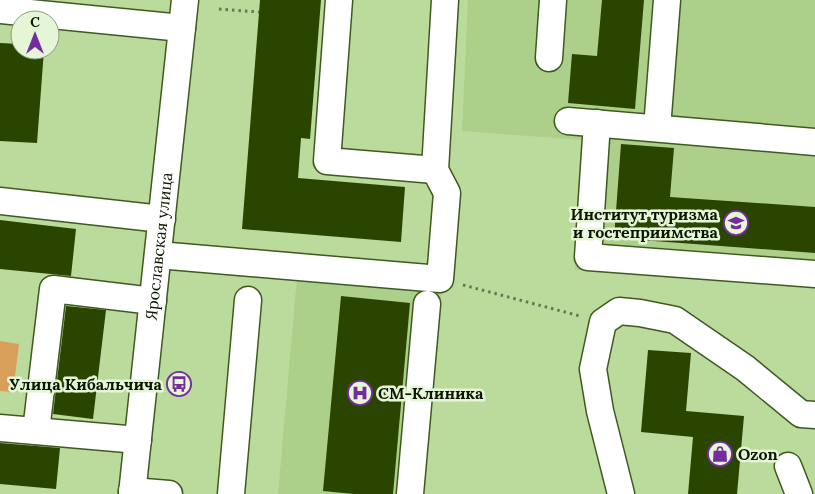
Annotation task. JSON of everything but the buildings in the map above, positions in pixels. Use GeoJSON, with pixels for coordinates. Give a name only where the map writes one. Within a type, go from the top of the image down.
{"type":"FeatureCollection","features":[{"type":"Feature","properties":{"kind":"street","name":"Ярославская улица"},"geometry":{"type":"LineString","coordinates":[[132,493],[185,0]]}},
{"type":"Feature","properties":{"kind":"street"},"geometry":{"type":"LineString","coordinates":[[339,0],[327,160],[435,170]]}},
{"type":"Feature","properties":{"kind":"street"},"geometry":{"type":"LineString","coordinates":[[158,255],[440,279],[447,192],[435,170],[445,0]]}},
{"type":"Feature","properties":{"kind":"street"},"geometry":{"type":"LineString","coordinates":[[549,58],[553,0]]}},
{"type":"Feature","properties":{"kind":"street"},"geometry":{"type":"LineString","coordinates":[[658,128],[667,0]]}},
{"type":"Feature","properties":{"kind":"street"},"geometry":{"type":"LineString","coordinates":[[0,10],[182,28]]}},
{"type":"Feature","properties":{"kind":"street"},"geometry":{"type":"LineString","coordinates":[[568,121],[815,142]]}},
{"type":"Feature","properties":{"kind":"street"},"geometry":{"type":"LineString","coordinates":[[597,123],[588,257],[815,274]]}},
{"type":"Feature","properties":{"kind":"street"},"geometry":{"type":"LineString","coordinates":[[0,201],[162,219]]}},
{"type":"Feature","properties":{"kind":"street"},"geometry":{"type":"LineString","coordinates":[[36,431],[52,289],[153,301]]}},
{"type":"Feature","properties":{"kind":"street"},"geometry":{"type":"LineString","coordinates":[[231,494],[248,300]]}},
{"type":"Feature","properties":{"kind":"street"},"geometry":{"type":"LineString","coordinates":[[410,494],[427,304]]}},
{"type":"Feature","properties":{"kind":"street"},"geometry":{"type":"LineString","coordinates":[[621,494],[600,411],[593,369],[603,322],[619,311],[675,320],[745,368],[801,414],[815,415]]}},
{"type":"Feature","properties":{"kind":"street"},"geometry":{"type":"LineString","coordinates":[[0,428],[138,440]]}},
{"type":"Feature","properties":{"kind":"street"},"geometry":{"type":"LineString","coordinates":[[788,466],[799,494]]}},
{"type":"Feature","properties":{"kind":"street"},"geometry":{"type":"LineString","coordinates":[[132,493],[170,494]]}},
{"type":"Feature","properties":{"kind":"path"},"geometry":{"type":"LineString","coordinates":[[219,9],[259,12]]}},
{"type":"Feature","properties":{"kind":"path"},"geometry":{"type":"LineString","coordinates":[[440,279],[603,322]]}},
{"type":"Feature","properties":{"kind":"shaded area"},"geometry":{"type":"Polygon","coordinates":[[[468,0],[815,0],[815,287],[575,270],[584,140],[462,131],[468,0]]]}},
{"type":"Feature","properties":{"kind":"shaded area","name":"СМ-Клиника"},"geometry":{"type":"Polygon","coordinates":[[[297,278],[442,292],[423,494],[278,494],[297,278]]]}},
{"type":"Feature","properties":{"kind":"shaded area"},"geometry":{"type":"Polygon","coordinates":[[[0,341],[19,344],[13,392],[0,391],[0,341]]]}},
{"type":"Feature","properties":{"kind":"place","name":"Институт туризма и гостеприимства"},"geometry":{"type":"Point","coordinates":[736,223]}},
{"type":"Feature","properties":{"kind":"place","name":"Улица Кибальчича"},"geometry":{"type":"Point","coordinates":[179,384]}},
{"type":"Feature","properties":{"kind":"place","name":"СМ-Клиника"},"geometry":{"type":"Point","coordinates":[360,393]}},
{"type":"Feature","properties":{"kind":"place","name":"Ozon"},"geometry":{"type":"Point","coordinates":[720,454]}}]}
